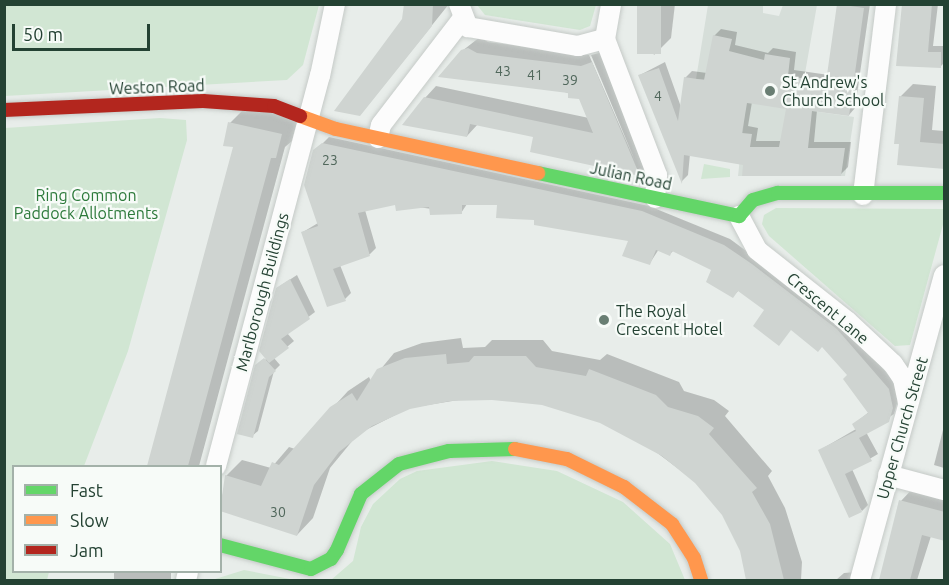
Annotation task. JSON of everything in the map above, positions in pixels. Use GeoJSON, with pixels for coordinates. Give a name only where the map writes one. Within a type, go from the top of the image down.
{"type":"FeatureCollection","features":[{"type":"Feature","properties":{"kind":"street","name":"Marlborough Buildings"},"geometry":{"type":"LineString","coordinates":[[216,465],[308,118],[335,4]]}},
{"type":"Feature","properties":{"kind":"street"},"geometry":{"type":"LineString","coordinates":[[611,4],[605,39],[657,175],[655,198]]}},
{"type":"Feature","properties":{"kind":"street"},"geometry":{"type":"LineString","coordinates":[[863,195],[886,4]]}},
{"type":"Feature","properties":{"kind":"street"},"geometry":{"type":"LineString","coordinates":[[461,11],[468,27],[482,32],[578,46],[605,39]]}},
{"type":"Feature","properties":{"kind":"street"},"geometry":{"type":"LineString","coordinates":[[378,138],[381,125],[461,11]]}},
{"type":"Feature","properties":{"kind":"street","name":"Weston Road"},"geometry":{"type":"LineString","coordinates":[[4,110],[229,101],[274,106],[308,118]]}},
{"type":"Feature","properties":{"kind":"street","name":"Julian Road"},"geometry":{"type":"LineString","coordinates":[[308,118],[378,138],[739,216]]}},
{"type":"Feature","properties":{"kind":"street"},"geometry":{"type":"LineString","coordinates":[[739,216],[753,200],[763,195],[945,194]]}},
{"type":"Feature","properties":{"kind":"street","name":"Crescent Lane"},"geometry":{"type":"LineString","coordinates":[[739,216],[757,250],[847,321],[893,364],[903,379],[908,404]]}},
{"type":"Feature","properties":{"kind":"street","name":"Upper Church Street"},"geometry":{"type":"LineString","coordinates":[[860,580],[908,404],[943,288]]}},
{"type":"Feature","properties":{"kind":"street"},"geometry":{"type":"LineString","coordinates":[[222,546],[311,569],[331,559],[361,494],[399,464],[449,451],[509,448],[567,459],[624,487],[672,524],[694,558],[701,580]]}},
{"type":"Feature","properties":{"kind":"street"},"geometry":{"type":"LineString","coordinates":[[888,475],[945,490]]}},
{"type":"Feature","properties":{"kind":"shaded area","name":"St Andrew's Church School"},"geometry":{"type":"Polygon","coordinates":[[[708,5],[763,5],[763,13],[779,16],[783,5],[817,5],[804,79],[805,110],[854,117],[845,176],[738,176],[746,103],[704,79],[696,79],[708,5]]]}},
{"type":"Feature","properties":{"kind":"green space"},"geometry":{"type":"Polygon","coordinates":[[[5,4],[319,5],[303,65],[287,80],[5,96],[5,4]]]}},
{"type":"Feature","properties":{"kind":"green space"},"geometry":{"type":"Polygon","coordinates":[[[477,5],[596,5],[590,26],[580,30],[485,15],[477,5]]]}},
{"type":"Feature","properties":{"kind":"green space","name":"Ring Common Paddock Allotments"},"geometry":{"type":"Polygon","coordinates":[[[160,118],[186,120],[187,140],[128,351],[84,465],[12,465],[12,573],[49,573],[47,580],[5,580],[5,128],[160,118]]]}},
{"type":"Feature","properties":{"kind":"green space"},"geometry":{"type":"Polygon","coordinates":[[[704,164],[730,169],[730,177],[701,179],[704,164]]]}},
{"type":"Feature","properties":{"kind":"green space"},"geometry":{"type":"Polygon","coordinates":[[[776,208],[943,209],[944,221],[910,345],[895,346],[769,236],[762,224],[764,215],[776,208]]]}},
{"type":"Feature","properties":{"kind":"green space"},"geometry":{"type":"Polygon","coordinates":[[[492,461],[557,471],[623,502],[670,544],[685,580],[331,580],[353,561],[361,527],[373,504],[400,479],[417,471],[492,461]]]}},
{"type":"Feature","properties":{"kind":"green space"},"geometry":{"type":"Polygon","coordinates":[[[244,570],[295,580],[212,580],[244,570]]]}},
{"type":"Feature","properties":{"kind":"building"},"geometry":{"type":"Polygon","coordinates":[[[404,4],[433,4],[432,26],[360,116],[334,111],[402,19],[404,4]]]}},
{"type":"Feature","properties":{"kind":"building"},"geometry":{"type":"Polygon","coordinates":[[[637,4],[661,4],[661,54],[637,54],[637,4]]]}},
{"type":"Feature","properties":{"kind":"building"},"geometry":{"type":"Polygon","coordinates":[[[837,4],[864,8],[849,116],[812,111],[808,148],[845,148],[841,176],[742,176],[743,165],[684,155],[682,184],[638,75],[659,68],[678,121],[684,77],[704,80],[713,35],[732,39],[729,51],[764,60],[765,54],[790,58],[788,76],[826,82],[837,4]],[[747,103],[742,133],[752,134],[750,147],[779,147],[786,109],[747,103]]]}},
{"type":"Feature","properties":{"kind":"building"},"geometry":{"type":"Polygon","coordinates":[[[902,4],[932,4],[928,52],[941,52],[941,68],[896,66],[902,4]]]}},
{"type":"Feature","properties":{"kind":"building"},"geometry":{"type":"Polygon","coordinates":[[[468,48],[477,53],[581,66],[592,62],[640,176],[530,152],[533,137],[470,124],[467,137],[402,125],[424,97],[593,133],[579,99],[568,98],[568,93],[438,77],[461,50],[468,48]]]}},
{"type":"Feature","properties":{"kind":"building"},"geometry":{"type":"Polygon","coordinates":[[[899,96],[924,98],[920,142],[945,144],[945,169],[897,165],[899,144],[894,144],[899,96]]]}},
{"type":"Feature","properties":{"kind":"building"},"geometry":{"type":"Polygon","coordinates":[[[228,122],[282,134],[276,158],[271,158],[188,465],[147,465],[233,147],[223,146],[228,122]]]}},
{"type":"Feature","properties":{"kind":"building"},"geometry":{"type":"Polygon","coordinates":[[[322,143],[642,211],[724,245],[752,264],[837,329],[889,389],[893,408],[889,422],[859,438],[872,461],[845,474],[862,512],[849,518],[818,450],[856,431],[852,424],[868,413],[843,379],[847,375],[822,347],[818,352],[791,330],[779,346],[753,326],[764,310],[738,291],[733,298],[706,282],[711,270],[672,251],[670,256],[656,250],[650,265],[622,256],[628,241],[534,225],[534,220],[496,218],[497,205],[462,205],[462,214],[430,215],[429,207],[396,211],[395,205],[358,213],[370,256],[333,269],[346,301],[327,307],[301,232],[318,226],[304,185],[313,150],[322,143]]]}},
{"type":"Feature","properties":{"kind":"building"},"geometry":{"type":"Polygon","coordinates":[[[290,279],[310,319],[281,339],[289,348],[269,363],[259,351],[276,288],[290,279]]]}},
{"type":"Feature","properties":{"kind":"building"},"geometry":{"type":"Polygon","coordinates":[[[446,354],[447,364],[469,362],[474,356],[526,356],[536,367],[586,376],[589,369],[656,395],[668,407],[698,416],[714,428],[709,434],[757,488],[752,492],[770,524],[784,580],[746,580],[740,551],[722,515],[695,483],[662,456],[600,423],[542,405],[492,400],[450,401],[410,409],[372,426],[339,452],[314,485],[297,536],[222,512],[225,475],[261,486],[272,462],[279,465],[330,407],[352,393],[357,401],[377,369],[405,358],[446,354]]]}},
{"type":"Feature","properties":{"kind":"building"},"geometry":{"type":"Polygon","coordinates":[[[264,358],[276,371],[269,377],[253,438],[237,434],[255,365],[264,358]]]}},
{"type":"Feature","properties":{"kind":"building"},"geometry":{"type":"Polygon","coordinates":[[[899,500],[945,512],[945,541],[922,535],[910,580],[879,580],[899,500]]]}},
{"type":"Feature","properties":{"kind":"traffic: fast"},"geometry":{"type":"LineString","coordinates":[[538,173],[739,216],[753,200],[778,193],[944,193]]}},
{"type":"Feature","properties":{"kind":"traffic: fast"},"geometry":{"type":"LineString","coordinates":[[222,546],[311,569],[331,559],[361,494],[399,464],[449,451],[515,449]]}},
{"type":"Feature","properties":{"kind":"traffic: slow"},"geometry":{"type":"LineString","coordinates":[[300,116],[336,129],[538,173]]}},
{"type":"Feature","properties":{"kind":"traffic: slow"},"geometry":{"type":"LineString","coordinates":[[515,449],[567,459],[624,487],[672,524],[694,558],[701,580]]}},
{"type":"Feature","properties":{"kind":"traffic: jam"},"geometry":{"type":"LineString","coordinates":[[4,110],[203,101],[274,106],[300,116]]}},
{"type":"Feature","properties":{"kind":"place","name":"St Andrew's Church School"},"geometry":{"type":"Point","coordinates":[770,91]}},
{"type":"Feature","properties":{"kind":"place","name":"The Royal Crescent Hotel"},"geometry":{"type":"Point","coordinates":[604,320]}}]}
